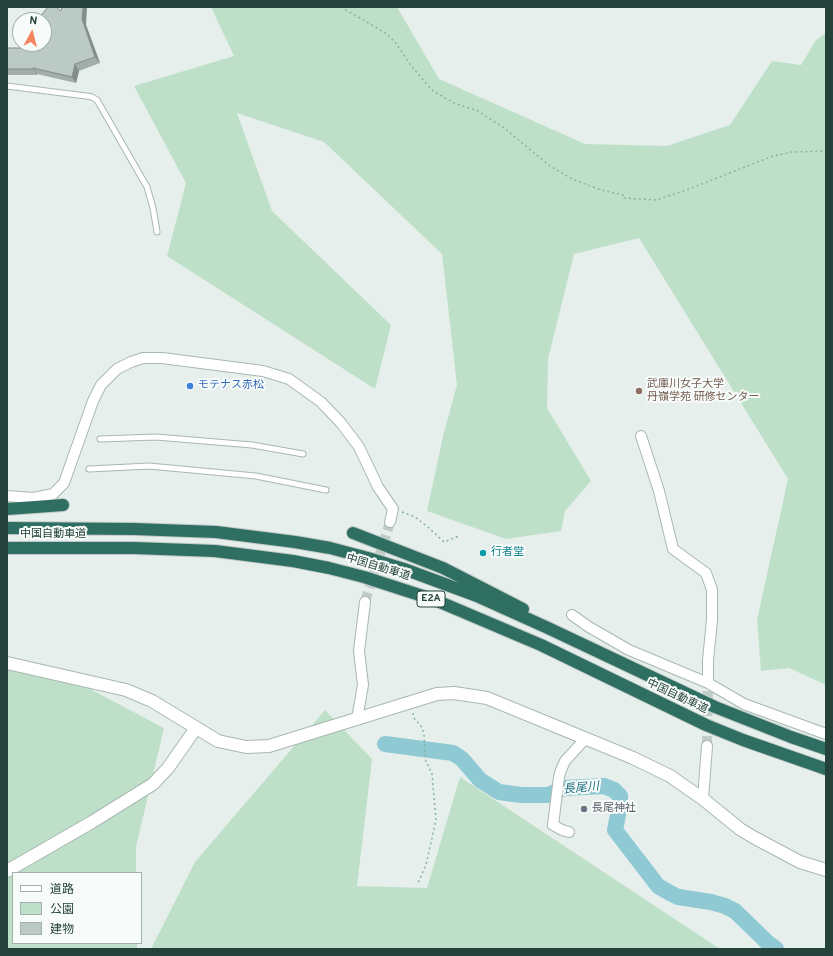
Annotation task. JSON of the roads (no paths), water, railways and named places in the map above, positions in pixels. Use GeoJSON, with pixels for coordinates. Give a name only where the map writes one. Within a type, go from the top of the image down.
{"type":"FeatureCollection","features":[{"type":"Feature","properties":{"kind":"highway"},"geometry":{"type":"LineString","coordinates":[[7,509],[63,505]]}},
{"type":"Feature","properties":{"kind":"highway","name":"中国自動車道"},"geometry":{"type":"LineString","coordinates":[[7,528],[134,529],[216,532],[262,537],[330,548],[440,581],[477,596],[715,707],[784,735],[826,749]]}},
{"type":"Feature","properties":{"kind":"highway"},"geometry":{"type":"LineString","coordinates":[[353,533],[450,571],[508,601],[586,646]]}},
{"type":"Feature","properties":{"kind":"highway","name":"中国自動車道"},"geometry":{"type":"LineString","coordinates":[[7,548],[174,549],[254,555],[329,568],[364,577],[435,600],[541,645],[706,724],[750,742],[826,769]]}},
{"type":"Feature","properties":{"kind":"highway"},"geometry":{"type":"LineString","coordinates":[[7,553],[88,548]]}},
{"type":"Feature","properties":{"kind":"street"},"geometry":{"type":"LineString","coordinates":[[7,496],[33,498],[53,494],[64,483],[93,401],[101,385],[117,369],[131,362],[143,358],[162,358],[264,371],[289,379],[321,402],[341,423],[359,447],[378,487],[393,508],[390,522]]}},
{"type":"Feature","properties":{"kind":"street"},"geometry":{"type":"LineString","coordinates":[[641,436],[659,491],[672,549],[706,573],[712,590],[712,620],[708,660],[708,683]]}},
{"type":"Feature","properties":{"kind":"street"},"geometry":{"type":"LineString","coordinates":[[357,719],[363,685],[359,651],[365,602]]}},
{"type":"Feature","properties":{"kind":"street"},"geometry":{"type":"LineString","coordinates":[[572,615],[589,627],[630,650],[708,683],[744,704],[826,734]]}},
{"type":"Feature","properties":{"kind":"street"},"geometry":{"type":"LineString","coordinates":[[7,663],[126,690],[152,701],[218,740],[246,747],[269,746],[437,694],[454,693],[487,698],[633,758],[670,776],[703,799],[740,828],[771,847],[800,862],[826,870]]}},
{"type":"Feature","properties":{"kind":"street"},"geometry":{"type":"LineString","coordinates":[[7,870],[92,822],[153,784],[168,768],[196,728]]}},
{"type":"Feature","properties":{"kind":"street"},"geometry":{"type":"LineString","coordinates":[[569,832],[553,825],[559,777],[565,760],[586,738]]}},
{"type":"Feature","properties":{"kind":"street"},"geometry":{"type":"LineString","coordinates":[[703,799],[707,746]]}},
{"type":"Feature","properties":{"kind":"lane"},"geometry":{"type":"LineString","coordinates":[[7,86],[86,96],[97,100],[147,187],[153,208],[157,232]]}},
{"type":"Feature","properties":{"kind":"lane"},"geometry":{"type":"LineString","coordinates":[[100,439],[156,437],[252,445],[303,454]]}},
{"type":"Feature","properties":{"kind":"lane"},"geometry":{"type":"LineString","coordinates":[[90,469],[149,466],[256,476],[326,490]]}},
{"type":"Feature","properties":{"kind":"waterway","name":"長尾川"},"geometry":{"type":"LineString","coordinates":[[385,744],[453,753],[462,759],[480,780],[499,792],[521,795],[548,795],[564,788],[604,786],[614,790],[620,796],[620,805],[615,830],[658,886],[678,897],[711,902],[735,911],[776,949]]}},
{"type":"Feature","properties":{"kind":"tunnel"},"geometry":{"type":"LineString","coordinates":[[365,602],[390,522]]}},
{"type":"Feature","properties":{"kind":"tunnel"},"geometry":{"type":"LineString","coordinates":[[707,746],[708,683]]}},
{"type":"Feature","properties":{"kind":"place","name":"モテナス赤松"},"geometry":{"type":"Point","coordinates":[190,386]}},
{"type":"Feature","properties":{"kind":"place","name":"武庫川女子大学 丹嶺学苑 研修センター"},"geometry":{"type":"Point","coordinates":[639,391]}},
{"type":"Feature","properties":{"kind":"place","name":"行者堂"},"geometry":{"type":"Point","coordinates":[483,553]}},
{"type":"Feature","properties":{"kind":"place","name":"長尾神社"},"geometry":{"type":"Point","coordinates":[584,809]}}]}
